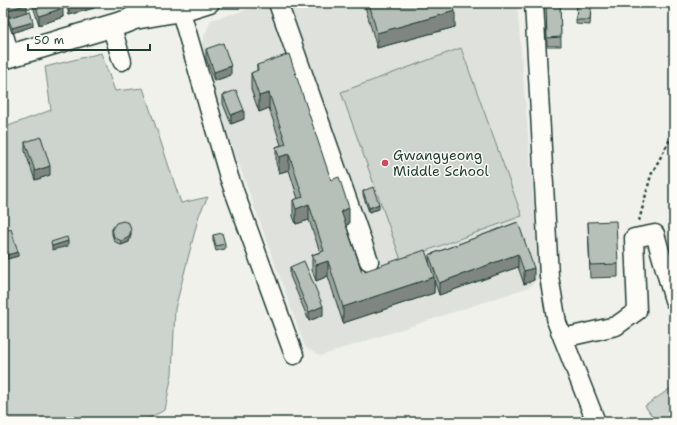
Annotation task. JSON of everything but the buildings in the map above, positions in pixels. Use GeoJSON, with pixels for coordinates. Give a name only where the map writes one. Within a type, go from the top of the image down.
{"type":"FeatureCollection","features":[{"type":"Feature","properties":{"kind":"street"},"geometry":{"type":"LineString","coordinates":[[119,23],[150,8],[154,3]]}},
{"type":"Feature","properties":{"kind":"street"},"geometry":{"type":"LineString","coordinates":[[3,32],[7,56],[119,23],[181,12],[210,3]]}},
{"type":"Feature","properties":{"kind":"street"},"geometry":{"type":"LineString","coordinates":[[278,3],[369,261]]}},
{"type":"Feature","properties":{"kind":"street"},"geometry":{"type":"LineString","coordinates":[[534,3],[549,276],[557,323],[596,422]]}},
{"type":"Feature","properties":{"kind":"street"},"geometry":{"type":"LineString","coordinates":[[181,12],[229,177],[294,356]]}},
{"type":"Feature","properties":{"kind":"street"},"geometry":{"type":"LineString","coordinates":[[119,23],[122,61]]}},
{"type":"Feature","properties":{"kind":"street"},"geometry":{"type":"LineString","coordinates":[[563,338],[616,326],[638,311],[634,238],[656,234],[674,300]]}},
{"type":"Feature","properties":{"kind":"path"},"geometry":{"type":"LineString","coordinates":[[634,238],[651,175],[674,132]]}},
{"type":"Feature","properties":{"kind":"shaded area","name":"Gwangyeong Middle School"},"geometry":{"type":"Polygon","coordinates":[[[271,3],[517,3],[540,276],[530,287],[320,356],[305,347],[198,51],[211,20],[271,3]]]}},
{"type":"Feature","properties":{"kind":"shaded area"},"geometry":{"type":"Polygon","coordinates":[[[461,48],[522,216],[401,260],[341,92],[461,48]]]}},
{"type":"Feature","properties":{"kind":"shaded area"},"geometry":{"type":"Polygon","coordinates":[[[101,53],[115,91],[143,88],[181,203],[208,197],[199,215],[175,309],[172,374],[165,410],[141,422],[3,422],[3,128],[51,110],[45,67],[101,53]]]}},
{"type":"Feature","properties":{"kind":"shaded area"},"geometry":{"type":"Polygon","coordinates":[[[674,386],[674,422],[656,422],[645,406],[674,386]]]}},
{"type":"Feature","properties":{"kind":"place","name":"Gwangyeong Middle School"},"geometry":{"type":"Point","coordinates":[385,163]}}]}
